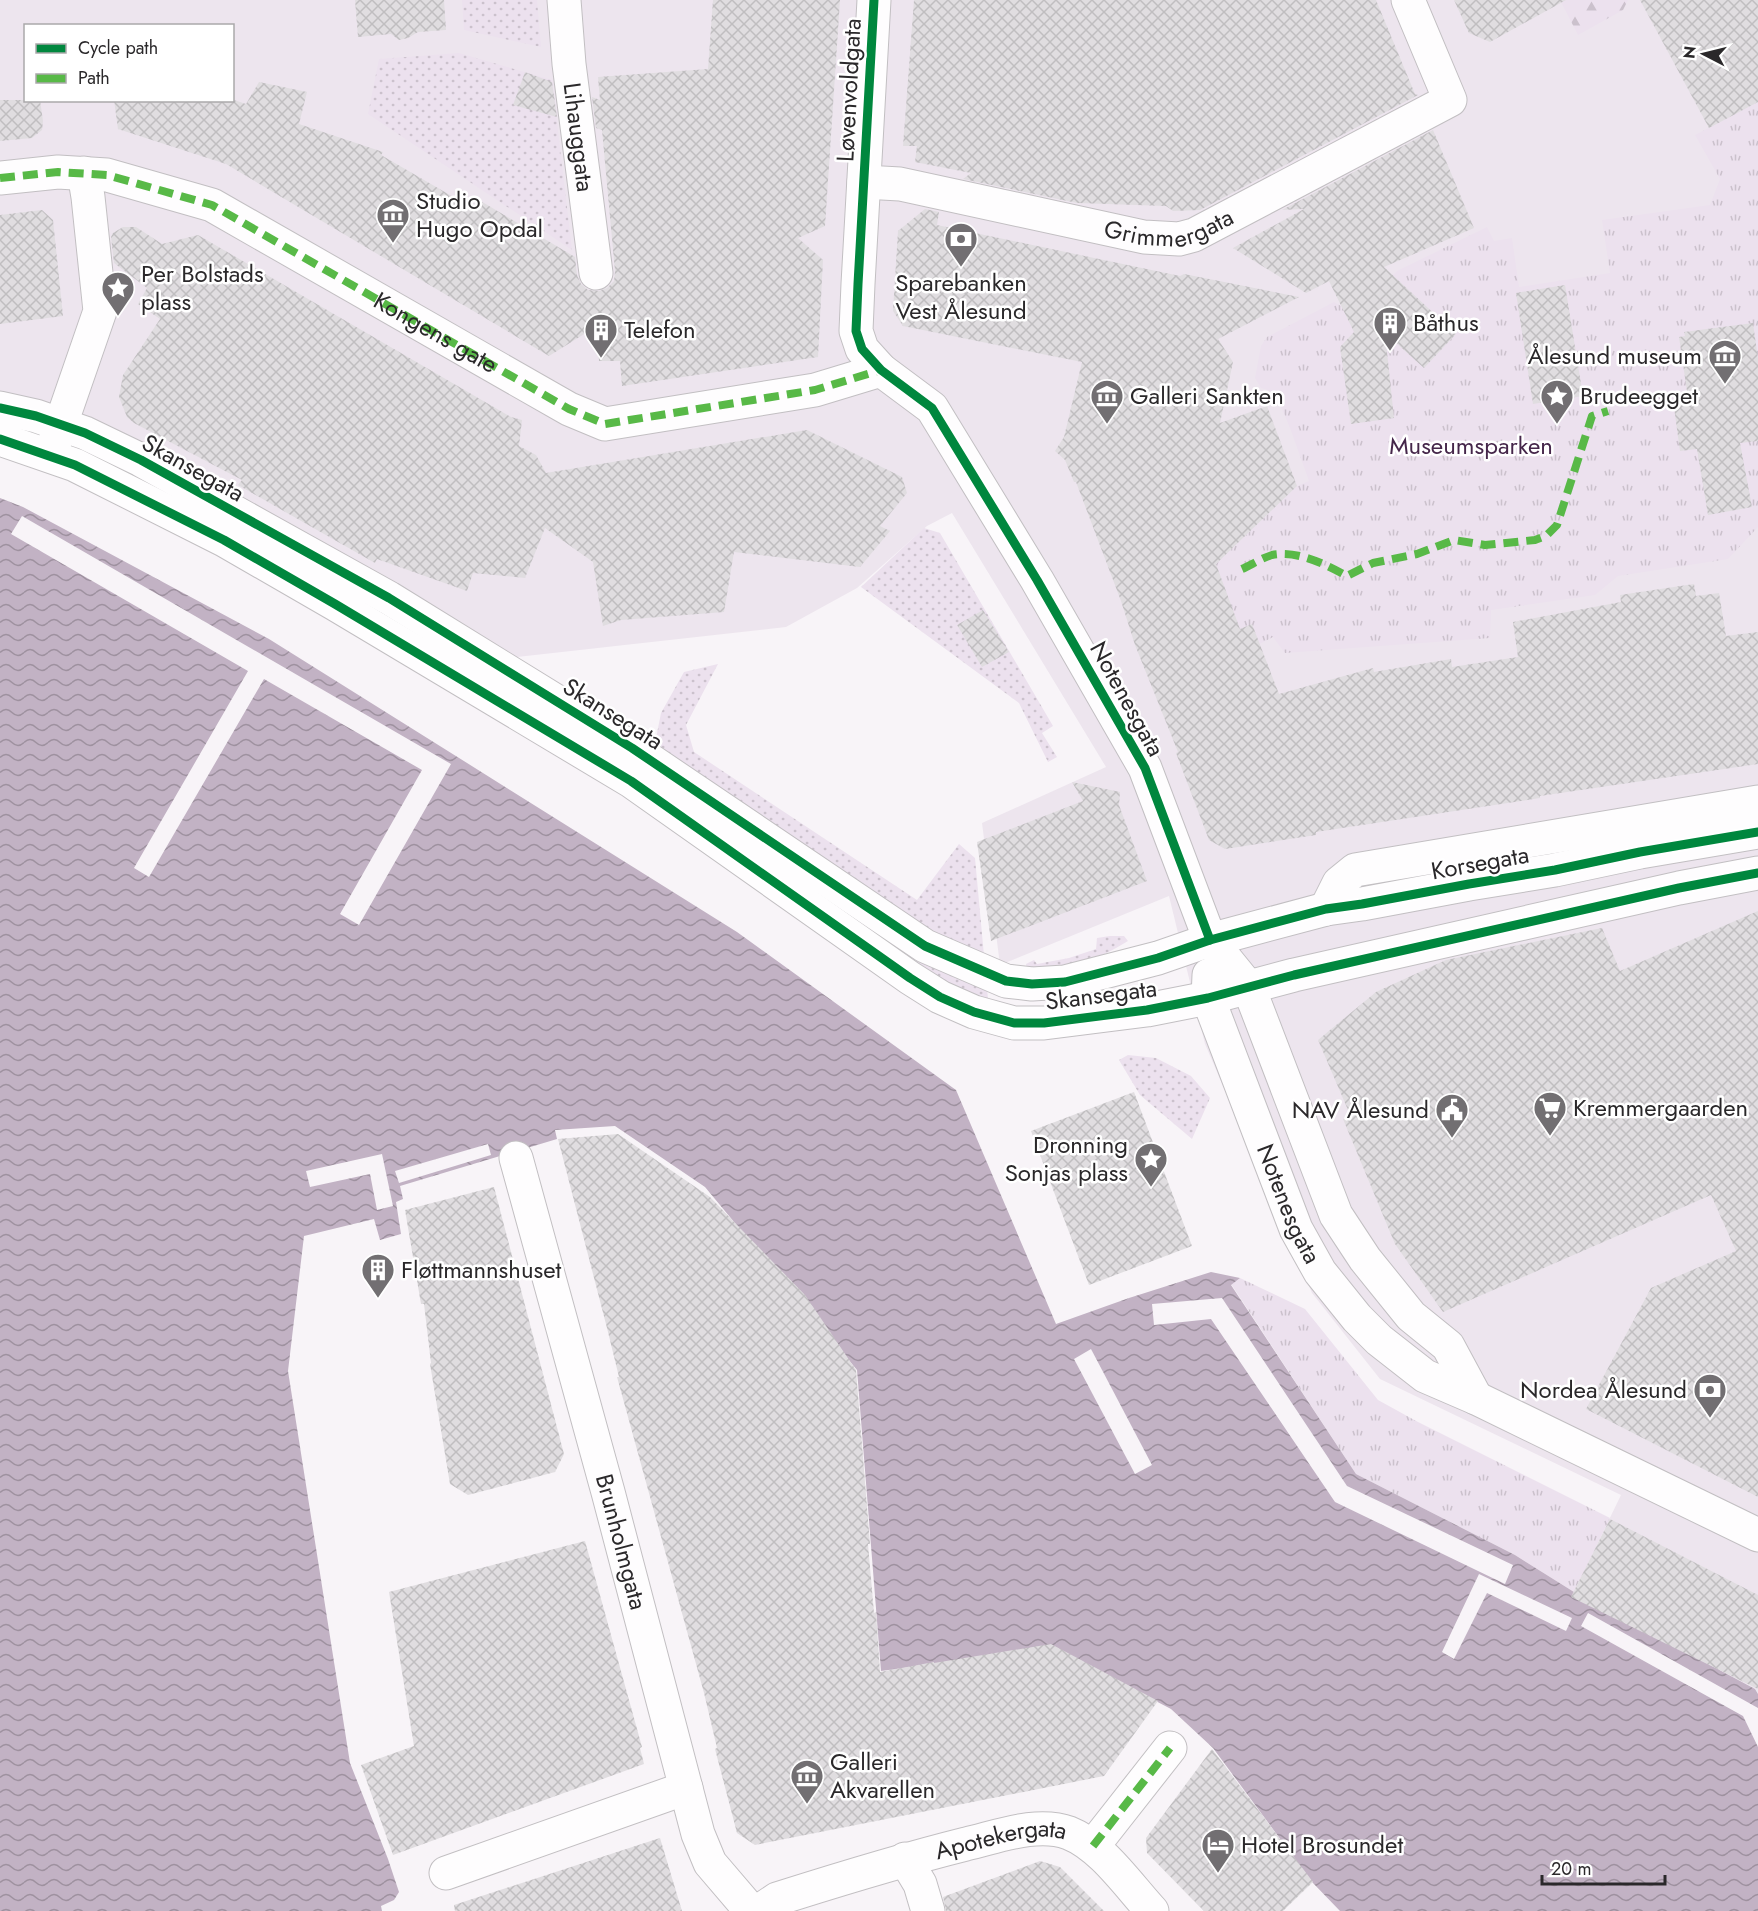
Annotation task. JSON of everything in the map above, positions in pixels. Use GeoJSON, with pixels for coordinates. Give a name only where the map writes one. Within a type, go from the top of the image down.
{"type":"FeatureCollection","features":[{"type":"Feature","properties":{"kind":"street","name":"Lihauggata"},"geometry":{"type":"LineString","coordinates":[[564,0],[569,64],[596,273]]}},
{"type":"Feature","properties":{"kind":"street","name":"Løvenvoldgata"},"geometry":{"type":"LineString","coordinates":[[874,0],[856,331],[862,349],[881,370]]}},
{"type":"Feature","properties":{"kind":"street","name":"Grimmergata"},"geometry":{"type":"LineString","coordinates":[[864,182],[900,184],[1144,237],[1179,238],[1194,235],[1450,100],[1408,0]]}},
{"type":"Feature","properties":{"kind":"street","name":"Kongens gate"},"geometry":{"type":"LineString","coordinates":[[0,178],[58,172],[107,175],[212,205],[569,409],[605,424],[815,390],[881,370]]}},
{"type":"Feature","properties":{"kind":"street"},"geometry":{"type":"LineString","coordinates":[[50,457],[100,311],[84,173]]}},
{"type":"Feature","properties":{"kind":"street","name":"Notenesgata"},"geometry":{"type":"LineString","coordinates":[[881,370],[932,408],[1037,580],[1144,768],[1210,940],[1249,988],[1336,1215],[1365,1259],[1411,1316],[1448,1346],[1476,1398]]}},
{"type":"Feature","properties":{"kind":"street","name":"Skansegata"},"geometry":{"type":"LineString","coordinates":[[0,408],[36,416],[86,433],[141,460],[389,598],[632,748],[925,946],[951,959],[1006,981],[1032,984],[1065,981],[1158,958],[1210,940]]}},
{"type":"Feature","properties":{"kind":"street","name":"Skansegata"},"geometry":{"type":"LineString","coordinates":[[0,439],[75,465],[224,540],[335,604],[631,781],[910,978],[940,997],[974,1012],[1014,1023],[1044,1023],[1147,1010],[1249,988]]}},
{"type":"Feature","properties":{"kind":"street","name":"Korsegata"},"geometry":{"type":"LineString","coordinates":[[1326,909],[1339,884],[1355,870],[1758,802]]}},
{"type":"Feature","properties":{"kind":"street","name":"Korsegata"},"geometry":{"type":"LineString","coordinates":[[1210,940],[1326,909],[1758,832]]}},
{"type":"Feature","properties":{"kind":"street"},"geometry":{"type":"LineString","coordinates":[[1249,988],[1294,975],[1679,888],[1758,873]]}},
{"type":"Feature","properties":{"kind":"street","name":"Notenesgata"},"geometry":{"type":"LineString","coordinates":[[1210,940],[1208,998],[1283,1199],[1296,1229],[1320,1272],[1357,1318],[1380,1340],[1425,1376],[1476,1398],[1758,1535]]}},
{"type":"Feature","properties":{"kind":"street","name":"Brunholmgata"},"geometry":{"type":"LineString","coordinates":[[516,1158],[608,1492],[698,1834],[710,1863],[751,1911]]}},
{"type":"Feature","properties":{"kind":"street","name":"Apotekergata"},"geometry":{"type":"LineString","coordinates":[[1093,1846],[1170,1748]]}},
{"type":"Feature","properties":{"kind":"street"},"geometry":{"type":"LineString","coordinates":[[446,1873],[686,1788]]}},
{"type":"Feature","properties":{"kind":"street","name":"Apotekergata"},"geometry":{"type":"LineString","coordinates":[[759,1911],[777,1899],[905,1859],[1031,1830],[1048,1829],[1068,1833],[1093,1846],[1152,1911]]}},
{"type":"Feature","properties":{"kind":"street"},"geometry":{"type":"LineString","coordinates":[[905,1859],[920,1884],[928,1911]]}},
{"type":"Feature","properties":{"kind":"shaded area"},"geometry":{"type":"Polygon","coordinates":[[[0,0],[1758,0],[1758,1694],[1755,1689],[1574,1592],[1621,1495],[1380,1379],[1312,1293],[1205,1044],[1169,896],[1000,965],[982,823],[1106,767],[952,513],[927,526],[857,588],[786,627],[463,663],[24,423],[0,424],[0,0]]]}},
{"type":"Feature","properties":{"kind":"green space"},"geometry":{"type":"Polygon","coordinates":[[[462,0],[537,0],[541,47],[464,30],[462,0]]]}},
{"type":"Feature","properties":{"kind":"green space"},"geometry":{"type":"Polygon","coordinates":[[[1560,0],[1628,0],[1623,10],[1578,35],[1560,0]]]}},
{"type":"Feature","properties":{"kind":"green space"},"geometry":{"type":"Polygon","coordinates":[[[459,53],[552,80],[572,250],[368,114],[379,59],[459,53]]]}},
{"type":"Feature","properties":{"kind":"green space","name":"Museumsparken"},"geometry":{"type":"Polygon","coordinates":[[[1758,102],[1758,527],[1728,559],[1618,576],[1595,595],[1491,610],[1490,638],[1285,653],[1273,637],[1248,650],[1215,565],[1297,486],[1309,481],[1275,392],[1261,388],[1255,378],[1261,346],[1267,337],[1334,302],[1355,314],[1397,271],[1487,227],[1494,241],[1512,238],[1519,287],[1610,273],[1602,220],[1710,205],[1720,179],[1695,135],[1758,102]]]}},
{"type":"Feature","properties":{"kind":"green space"},"geometry":{"type":"Polygon","coordinates":[[[924,528],[940,533],[1053,726],[1042,733],[1057,757],[1048,762],[1019,703],[861,587],[924,528]]]}},
{"type":"Feature","properties":{"kind":"green space"},"geometry":{"type":"Polygon","coordinates":[[[718,664],[686,725],[694,752],[917,900],[959,844],[975,858],[989,1010],[941,989],[647,784],[661,713],[684,672],[718,664]]]}},
{"type":"Feature","properties":{"kind":"green space"},"geometry":{"type":"Polygon","coordinates":[[[1124,936],[1128,941],[1080,964],[1054,969],[1027,970],[1026,964],[1034,960],[1037,964],[1069,958],[1096,949],[1097,938],[1124,936]]]}},
{"type":"Feature","properties":{"kind":"green space"},"geometry":{"type":"Polygon","coordinates":[[[1128,1055],[1156,1058],[1191,1076],[1210,1098],[1192,1139],[1140,1095],[1119,1060],[1128,1055]]]}},
{"type":"Feature","properties":{"kind":"green space"},"geometry":{"type":"Polygon","coordinates":[[[1240,1278],[1305,1309],[1378,1400],[1610,1518],[1574,1592],[1515,1555],[1356,1474],[1231,1284],[1240,1278]]]}},
{"type":"Feature","properties":{"kind":"water"},"geometry":{"type":"Polygon","coordinates":[[[0,498],[23,507],[269,639],[737,932],[956,1090],[1056,1324],[1211,1272],[1240,1278],[1231,1285],[1356,1474],[1515,1555],[1574,1592],[1755,1689],[1758,1694],[1758,1911],[1340,1911],[1312,1882],[1213,1748],[1171,1709],[1054,1648],[881,1671],[857,1370],[705,1187],[615,1126],[555,1130],[557,1139],[400,1186],[403,1199],[396,1202],[401,1234],[380,1240],[374,1219],[304,1236],[288,1371],[350,1763],[399,1892],[394,1900],[381,1906],[382,1911],[0,1911],[0,498]]]}},
{"type":"Feature","properties":{"kind":"pier"},"geometry":{"type":"Polygon","coordinates":[[[22,516],[451,764],[359,925],[340,914],[422,770],[264,679],[149,877],[134,868],[248,671],[11,534],[22,516]]]}},
{"type":"Feature","properties":{"kind":"pier"},"geometry":{"type":"Polygon","coordinates":[[[488,1144],[491,1155],[399,1183],[395,1171],[488,1144]]]}},
{"type":"Feature","properties":{"kind":"pier"},"geometry":{"type":"Polygon","coordinates":[[[382,1154],[393,1206],[377,1210],[370,1174],[310,1187],[306,1171],[382,1154]]]}},
{"type":"Feature","properties":{"kind":"pier"},"geometry":{"type":"Polygon","coordinates":[[[1222,1298],[1347,1486],[1513,1565],[1505,1584],[1335,1502],[1211,1319],[1154,1325],[1152,1304],[1222,1298]]]}},
{"type":"Feature","properties":{"kind":"pier"},"geometry":{"type":"Polygon","coordinates":[[[1091,1349],[1152,1465],[1135,1474],[1074,1359],[1091,1349]]]}},
{"type":"Feature","properties":{"kind":"pier"},"geometry":{"type":"Polygon","coordinates":[[[1479,1574],[1572,1618],[1566,1631],[1487,1593],[1454,1659],[1442,1652],[1479,1574]]]}},
{"type":"Feature","properties":{"kind":"pier"},"geometry":{"type":"Polygon","coordinates":[[[1588,1613],[1758,1708],[1758,1747],[1743,1716],[1581,1626],[1588,1613]]]}},
{"type":"Feature","properties":{"kind":"building"},"geometry":{"type":"Polygon","coordinates":[[[355,0],[444,0],[446,30],[418,32],[399,40],[391,34],[358,37],[355,0]]]}},
{"type":"Feature","properties":{"kind":"building"},"geometry":{"type":"Polygon","coordinates":[[[713,0],[840,0],[825,226],[798,238],[823,260],[818,357],[622,386],[620,361],[599,361],[597,326],[549,356],[226,164],[118,129],[114,102],[234,102],[234,100],[246,104],[259,82],[307,92],[299,124],[383,152],[381,155],[474,209],[479,200],[575,257],[577,275],[581,284],[588,290],[599,291],[607,288],[614,281],[615,271],[602,130],[596,128],[592,97],[600,100],[598,77],[708,69],[713,0]]]}},
{"type":"Feature","properties":{"kind":"building"},"geometry":{"type":"Polygon","coordinates":[[[914,0],[1376,0],[1415,94],[1418,95],[1200,210],[1173,211],[1166,206],[1077,203],[963,179],[971,173],[915,162],[917,146],[903,146],[914,0]]]}},
{"type":"Feature","properties":{"kind":"building"},"geometry":{"type":"Polygon","coordinates":[[[1454,0],[1566,0],[1490,42],[1469,33],[1454,0]]]}},
{"type":"Feature","properties":{"kind":"building"},"geometry":{"type":"Polygon","coordinates":[[[1640,0],[1758,0],[1758,102],[1709,128],[1640,0]]]}},
{"type":"Feature","properties":{"kind":"building"},"geometry":{"type":"Polygon","coordinates":[[[525,72],[552,82],[557,117],[513,105],[525,72]]]}},
{"type":"Feature","properties":{"kind":"building"},"geometry":{"type":"Polygon","coordinates":[[[0,100],[40,102],[42,130],[32,138],[0,141],[0,100]]]}},
{"type":"Feature","properties":{"kind":"building"},"geometry":{"type":"Polygon","coordinates":[[[1433,130],[1474,228],[1384,267],[1456,334],[1424,368],[1385,333],[1394,418],[1351,424],[1340,347],[1354,332],[1329,281],[1306,293],[1233,248],[1304,209],[1282,210],[1433,130]]]}},
{"type":"Feature","properties":{"kind":"building"},"geometry":{"type":"Polygon","coordinates":[[[925,209],[939,212],[937,225],[1180,276],[1184,274],[1299,297],[1218,339],[1233,362],[1220,423],[1267,406],[1297,486],[1216,564],[1240,629],[1252,624],[1279,694],[1373,668],[1374,672],[1451,659],[1452,667],[1518,657],[1513,622],[1621,602],[1620,595],[1694,584],[1696,596],[1719,593],[1726,636],[1758,632],[1758,764],[1540,796],[1540,798],[1316,832],[1316,835],[1225,849],[1209,840],[1076,482],[1065,460],[1055,451],[1064,437],[1082,362],[903,326],[893,311],[898,231],[925,209]]]}},
{"type":"Feature","properties":{"kind":"building"},"geometry":{"type":"Polygon","coordinates":[[[42,210],[53,220],[63,316],[0,324],[0,215],[42,210]]]}},
{"type":"Feature","properties":{"kind":"building"},"geometry":{"type":"Polygon","coordinates":[[[123,227],[136,227],[162,244],[198,235],[511,417],[522,420],[519,446],[536,455],[546,473],[807,430],[902,477],[907,493],[880,526],[890,531],[860,567],[734,552],[724,612],[621,620],[603,626],[593,562],[545,528],[525,578],[473,573],[467,591],[377,559],[375,563],[238,485],[242,480],[134,423],[127,417],[119,397],[123,375],[160,319],[138,304],[147,288],[114,263],[111,237],[123,227]]]}},
{"type":"Feature","properties":{"kind":"building"},"geometry":{"type":"Polygon","coordinates":[[[1565,285],[1583,396],[1533,404],[1516,293],[1565,285]]]}},
{"type":"Feature","properties":{"kind":"building"},"geometry":{"type":"Polygon","coordinates":[[[1753,323],[1758,359],[1758,441],[1740,443],[1752,507],[1708,515],[1697,449],[1680,451],[1673,400],[1688,398],[1679,337],[1685,336],[1684,332],[1753,323]]]}},
{"type":"Feature","properties":{"kind":"building"},"geometry":{"type":"Polygon","coordinates":[[[983,610],[1009,652],[982,667],[957,625],[983,610]]]}},
{"type":"Feature","properties":{"kind":"building"},"geometry":{"type":"Polygon","coordinates":[[[1072,782],[1120,792],[1119,805],[1147,881],[991,941],[977,842],[1083,801],[1072,782]]]}},
{"type":"Feature","properties":{"kind":"building","name":"Kremmergaarden"},"geometry":{"type":"Polygon","coordinates":[[[1758,911],[1758,1497],[1586,1409],[1651,1288],[1736,1251],[1711,1195],[1443,1312],[1395,1244],[1343,1119],[1351,1117],[1318,1040],[1376,992],[1446,960],[1602,928],[1620,971],[1758,911]]]}},
{"type":"Feature","properties":{"kind":"building"},"geometry":{"type":"Polygon","coordinates":[[[1134,1092],[1192,1246],[1089,1285],[1031,1131],[1134,1092]]]}},
{"type":"Feature","properties":{"kind":"building"},"geometry":{"type":"Polygon","coordinates":[[[618,1134],[710,1197],[805,1295],[856,1370],[870,1544],[868,1544],[880,1672],[1051,1644],[1158,1701],[1104,1776],[755,1845],[737,1833],[715,1749],[717,1748],[704,1693],[617,1377],[619,1377],[607,1328],[558,1139],[618,1134]]]}},
{"type":"Feature","properties":{"kind":"building"},"geometry":{"type":"Polygon","coordinates":[[[494,1187],[564,1454],[555,1472],[468,1495],[450,1484],[430,1364],[424,1304],[421,1304],[405,1210],[494,1187]]]}},
{"type":"Feature","properties":{"kind":"building"},"geometry":{"type":"Polygon","coordinates":[[[1610,1519],[1758,1595],[1758,1689],[1571,1597],[1610,1519]]]}},
{"type":"Feature","properties":{"kind":"building"},"geometry":{"type":"Polygon","coordinates":[[[585,1541],[642,1747],[640,1748],[644,1764],[393,1855],[361,1765],[414,1746],[389,1592],[585,1541]]]}},
{"type":"Feature","properties":{"kind":"building"},"geometry":{"type":"Polygon","coordinates":[[[1212,1749],[1313,1882],[1283,1911],[1204,1911],[1147,1853],[1146,1838],[1212,1749]]]}},
{"type":"Feature","properties":{"kind":"building"},"geometry":{"type":"Polygon","coordinates":[[[660,1838],[682,1911],[455,1911],[454,1905],[660,1838]]]}},
{"type":"Feature","properties":{"kind":"building"},"geometry":{"type":"Polygon","coordinates":[[[1040,1861],[1060,1867],[1104,1911],[946,1911],[943,1897],[1040,1861]]]}},
{"type":"Feature","properties":{"kind":"marked path"},"geometry":{"type":"LineString","coordinates":[[0,178],[58,172],[107,175],[212,205],[569,409],[605,424],[815,390],[881,370]]}},
{"type":"Feature","properties":{"kind":"marked path"},"geometry":{"type":"LineString","coordinates":[[1242,569],[1272,555],[1291,554],[1320,563],[1347,576],[1373,563],[1417,554],[1454,540],[1485,545],[1535,540],[1546,536],[1557,525],[1592,416],[1608,411]]}},
{"type":"Feature","properties":{"kind":"marked path"},"geometry":{"type":"LineString","coordinates":[[1093,1846],[1170,1748]]}},
{"type":"Feature","properties":{"kind":"cycle path"},"geometry":{"type":"LineString","coordinates":[[874,0],[856,331],[862,349],[881,370],[932,408],[1037,580],[1145,768],[1210,940]]}},
{"type":"Feature","properties":{"kind":"cycle path"},"geometry":{"type":"LineString","coordinates":[[0,408],[36,416],[85,433],[141,460],[389,598],[632,748],[925,946],[1006,981],[1032,984],[1065,982],[1158,958],[1210,940],[1326,909],[1758,832]]}},
{"type":"Feature","properties":{"kind":"cycle path"},"geometry":{"type":"LineString","coordinates":[[0,439],[75,465],[224,540],[631,781],[940,997],[974,1012],[1014,1023],[1044,1023],[1147,1010],[1208,998],[1294,975],[1679,888],[1758,873]]}},
{"type":"Feature","properties":{"kind":"place","name":"Studio Hugo Opdal"},"geometry":{"type":"Point","coordinates":[393,244]}},
{"type":"Feature","properties":{"kind":"place","name":"Sparebanken Vest Ålesund"},"geometry":{"type":"Point","coordinates":[961,268]}},
{"type":"Feature","properties":{"kind":"place","name":"Per Bolstads plass"},"geometry":{"type":"Point","coordinates":[118,317]}},
{"type":"Feature","properties":{"kind":"place","name":"Båthus"},"geometry":{"type":"Point","coordinates":[1390,352]}},
{"type":"Feature","properties":{"kind":"place","name":"Telefon"},"geometry":{"type":"Point","coordinates":[601,359]}},
{"type":"Feature","properties":{"kind":"place","name":"Ålesund museum"},"geometry":{"type":"Point","coordinates":[1725,385]}},
{"type":"Feature","properties":{"kind":"place","name":"Galleri Sankten"},"geometry":{"type":"Point","coordinates":[1107,425]}},
{"type":"Feature","properties":{"kind":"place","name":"Brudeegget"},"geometry":{"type":"Point","coordinates":[1557,425]}},
{"type":"Feature","properties":{"kind":"place","name":"Kremmergaarden"},"geometry":{"type":"Point","coordinates":[1550,1137]}},
{"type":"Feature","properties":{"kind":"place","name":"NAV Ålesund"},"geometry":{"type":"Point","coordinates":[1452,1139]}},
{"type":"Feature","properties":{"kind":"place","name":"Dronning Sonjas plass"},"geometry":{"type":"Point","coordinates":[1151,1188]}},
{"type":"Feature","properties":{"kind":"place","name":"Fløttmannshuset"},"geometry":{"type":"Point","coordinates":[378,1299]}},
{"type":"Feature","properties":{"kind":"place","name":"Nordea Ålesund"},"geometry":{"type":"Point","coordinates":[1710,1419]}},
{"type":"Feature","properties":{"kind":"place","name":"Galleri Akvarellen"},"geometry":{"type":"Point","coordinates":[807,1805]}},
{"type":"Feature","properties":{"kind":"place","name":"Hotel Brosundet"},"geometry":{"type":"Point","coordinates":[1218,1874]}}]}
